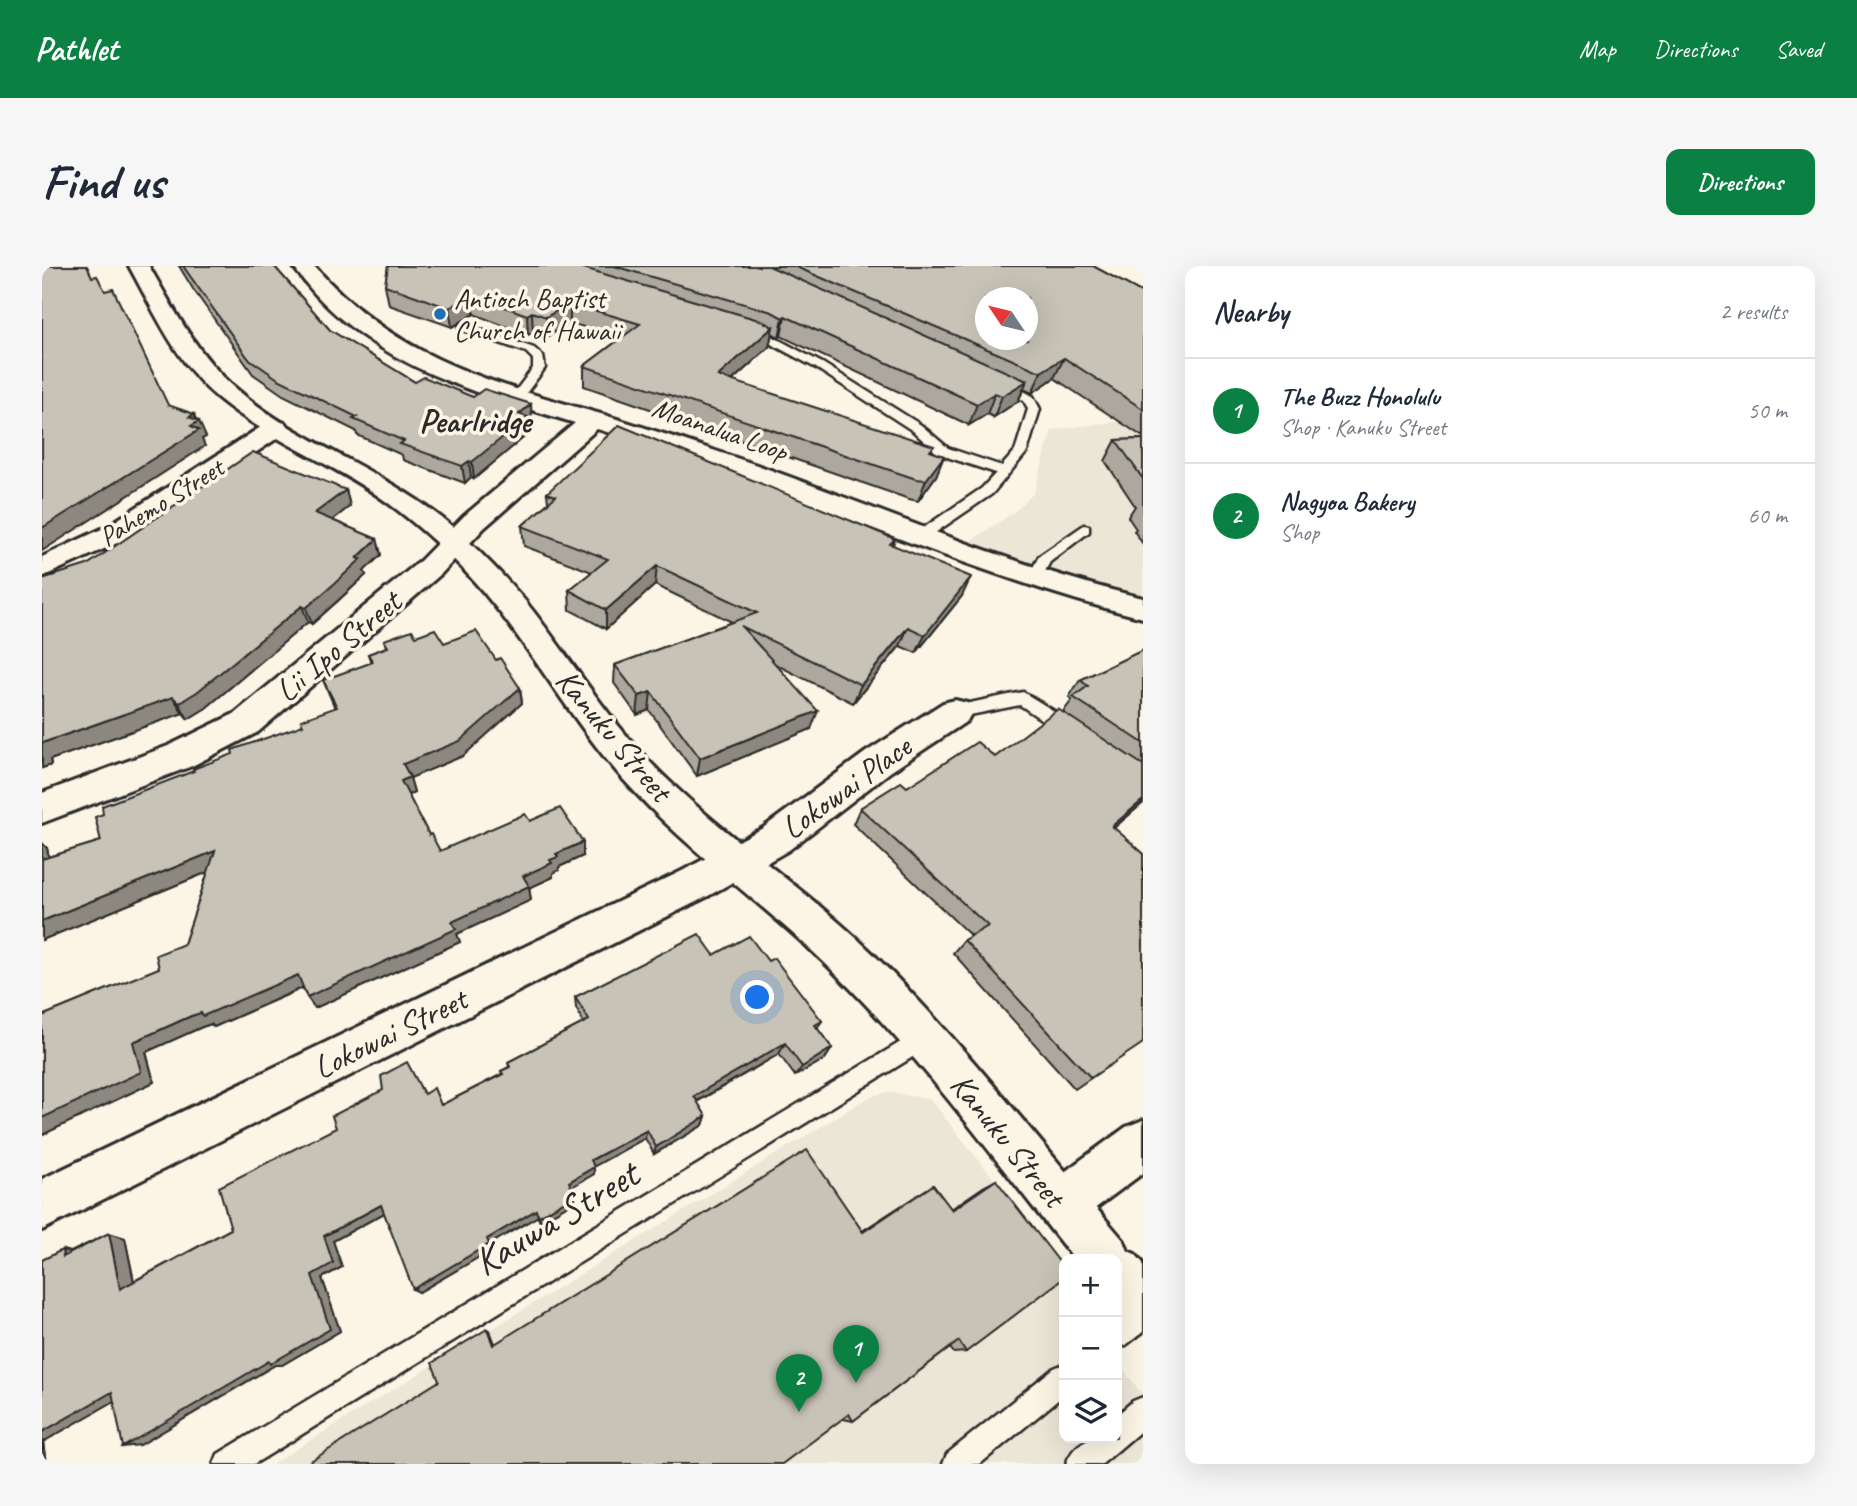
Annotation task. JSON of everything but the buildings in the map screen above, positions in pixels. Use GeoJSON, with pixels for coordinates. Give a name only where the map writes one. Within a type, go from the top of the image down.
{"type":"FeatureCollection","features":[{"type":"Feature","properties":{"kind":"street","name":"Kanuku Street"},"geometry":{"type":"LineString","coordinates":[[139,266],[184,345],[204,371],[237,402],[276,428],[383,487],[454,543],[519,614],[594,719],[636,770],[670,804],[832,940],[924,1038],[1102,1254]]}},
{"type":"Feature","properties":{"kind":"street","name":"Moanalua Loop"},"geometry":{"type":"LineString","coordinates":[[303,266],[346,313],[389,343],[438,369],[517,397],[731,464],[918,538],[1034,579],[1143,608]]}},
{"type":"Feature","properties":{"kind":"street","name":"Lii Ipo Street"},"geometry":{"type":"LineString","coordinates":[[42,808],[180,755],[246,723],[374,616],[474,522],[593,420]]}},
{"type":"Feature","properties":{"kind":"street","name":"Pahemo Street"},"geometry":{"type":"LineString","coordinates":[[42,568],[116,533],[276,428]]}},
{"type":"Feature","properties":{"kind":"street","name":"Lokowai Place"},"geometry":{"type":"LineString","coordinates":[[737,860],[776,839],[878,762],[955,712]]}},
{"type":"Feature","properties":{"kind":"street","name":"Lokowai Street"},"geometry":{"type":"LineString","coordinates":[[42,1205],[737,860]]}},
{"type":"Feature","properties":{"kind":"street"},"geometry":{"type":"LineString","coordinates":[[1061,1204],[1143,1144]]}},
{"type":"Feature","properties":{"kind":"street"},"geometry":{"type":"LineString","coordinates":[[1122,1278],[1143,1304]]}},
{"type":"Feature","properties":{"kind":"lane"},"geometry":{"type":"LineString","coordinates":[[463,327],[530,350],[539,358],[539,368],[517,397]]}},
{"type":"Feature","properties":{"kind":"lane"},"geometry":{"type":"LineString","coordinates":[[738,328],[764,336],[820,366],[917,428],[943,452],[1004,471]]}},
{"type":"Feature","properties":{"kind":"lane"},"geometry":{"type":"LineString","coordinates":[[918,538],[987,491],[1021,452],[1034,409],[1029,399],[994,382]]}},
{"type":"Feature","properties":{"kind":"lane"},"geometry":{"type":"LineString","coordinates":[[1034,579],[1044,559],[1084,530]]}},
{"type":"Feature","properties":{"kind":"lane"},"geometry":{"type":"LineString","coordinates":[[955,712],[1023,698],[1088,743]]}},
{"type":"Feature","properties":{"kind":"lane","name":"Kauwa Street"},"geometry":{"type":"LineString","coordinates":[[228,1464],[924,1038]]}},
{"type":"Feature","properties":{"kind":"lane"},"geometry":{"type":"LineString","coordinates":[[1122,1332],[1143,1315]]}},
{"type":"Feature","properties":{"kind":"lane"},"geometry":{"type":"LineString","coordinates":[[957,1464],[1062,1380]]}},
{"type":"Feature","properties":{"kind":"lane"},"geometry":{"type":"LineString","coordinates":[[1122,1429],[1143,1411]]}},
{"type":"Feature","properties":{"kind":"lane"},"geometry":{"type":"LineString","coordinates":[[1080,1464],[1105,1443]]}},
{"type":"Feature","properties":{"kind":"shaded area"},"geometry":{"type":"Polygon","coordinates":[[[1143,418],[1143,597],[1069,580],[970,541],[1013,513],[1034,493],[1052,430],[1143,418]]]}},
{"type":"Feature","properties":{"kind":"shaded area"},"geometry":{"type":"Polygon","coordinates":[[[888,1092],[930,1099],[1059,1261],[1059,1443],[1122,1443],[1122,1368],[1143,1395],[1143,1464],[272,1464],[869,1097],[888,1092]]]}},
{"type":"Feature","properties":{"kind":"place","name":"Antioch Baptist Church of Hawaii"},"geometry":{"type":"Point","coordinates":[440,314]}},
{"type":"Feature","properties":{"kind":"place","name":"The Buzz Honolulu"},"geometry":{"type":"Point","coordinates":[856,1383]}},
{"type":"Feature","properties":{"kind":"place","name":"Nagyoa Bakery"},"geometry":{"type":"Point","coordinates":[799,1412]}},
{"type":"Feature","properties":{"kind":"district","name":"Pearlridge"},"geometry":{"type":"Point","coordinates":[475,421]}}]}
